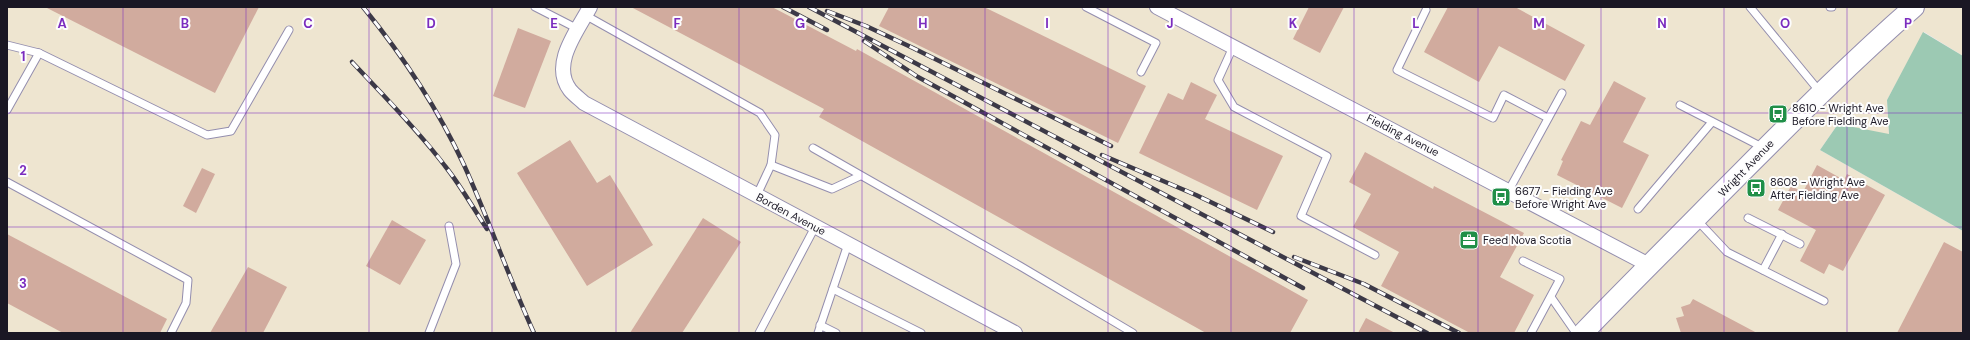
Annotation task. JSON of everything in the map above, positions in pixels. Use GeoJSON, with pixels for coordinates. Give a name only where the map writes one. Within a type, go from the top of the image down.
{"type":"FeatureCollection","features":[{"type":"Feature","properties":{"kind":"main road","name":"Wright Avenue"},"geometry":{"type":"LineString","coordinates":[[1584,333],[1648,265],[1696,219],[1820,92],[1859,55],[1914,7]]}},
{"type":"Feature","properties":{"kind":"street","name":"Fielding Avenue"},"geometry":{"type":"LineString","coordinates":[[1157,7],[1509,190],[1648,265]]}},
{"type":"Feature","properties":{"kind":"street"},"geometry":{"type":"LineString","coordinates":[[578,29],[588,11]]}},
{"type":"Feature","properties":{"kind":"street","name":"Borden Avenue"},"geometry":{"type":"LineString","coordinates":[[578,29],[566,51],[563,65],[570,90],[584,103],[1015,333]]}},
{"type":"Feature","properties":{"kind":"lane"},"geometry":{"type":"LineString","coordinates":[[535,7],[578,29]]}},
{"type":"Feature","properties":{"kind":"lane"},"geometry":{"type":"LineString","coordinates":[[1086,7],[1156,43],[1141,72]]}},
{"type":"Feature","properties":{"kind":"lane"},"geometry":{"type":"LineString","coordinates":[[1750,7],[1820,92]]}},
{"type":"Feature","properties":{"kind":"lane"},"geometry":{"type":"LineString","coordinates":[[1426,10],[1396,70],[1493,118],[1504,95],[1548,118]]}},
{"type":"Feature","properties":{"kind":"lane"},"geometry":{"type":"LineString","coordinates":[[588,11],[760,113],[775,135],[771,165],[757,195]]}},
{"type":"Feature","properties":{"kind":"lane"},"geometry":{"type":"LineString","coordinates":[[7,45],[39,53],[207,135],[231,131],[289,30]]}},
{"type":"Feature","properties":{"kind":"lane"},"geometry":{"type":"LineString","coordinates":[[1233,47],[1218,80],[1234,107],[1327,156],[1302,216],[1375,255]]}},
{"type":"Feature","properties":{"kind":"lane"},"geometry":{"type":"LineString","coordinates":[[7,110],[39,53]]}},
{"type":"Feature","properties":{"kind":"lane"},"geometry":{"type":"LineString","coordinates":[[1509,190],[1562,93]]}},
{"type":"Feature","properties":{"kind":"lane"},"geometry":{"type":"LineString","coordinates":[[1680,105],[1765,148]]}},
{"type":"Feature","properties":{"kind":"lane"},"geometry":{"type":"LineString","coordinates":[[1638,209],[1712,122]]}},
{"type":"Feature","properties":{"kind":"lane"},"geometry":{"type":"LineString","coordinates":[[813,148],[1020,266],[1133,333]]}},
{"type":"Feature","properties":{"kind":"lane"},"geometry":{"type":"LineString","coordinates":[[771,165],[832,189],[860,176]]}},
{"type":"Feature","properties":{"kind":"lane"},"geometry":{"type":"LineString","coordinates":[[7,182],[188,280],[186,303],[171,333]]}},
{"type":"Feature","properties":{"kind":"lane"},"geometry":{"type":"LineString","coordinates":[[1748,218],[1800,244]]}},
{"type":"Feature","properties":{"kind":"lane"},"geometry":{"type":"LineString","coordinates":[[1696,219],[1727,252],[1824,301]]}},
{"type":"Feature","properties":{"kind":"lane"},"geometry":{"type":"LineString","coordinates":[[429,333],[456,264],[450,226]]}},
{"type":"Feature","properties":{"kind":"lane"},"geometry":{"type":"LineString","coordinates":[[759,333],[815,227]]}},
{"type":"Feature","properties":{"kind":"lane"},"geometry":{"type":"LineString","coordinates":[[1763,270],[1782,234]]}},
{"type":"Feature","properties":{"kind":"lane"},"geometry":{"type":"LineString","coordinates":[[818,333],[848,244]]}},
{"type":"Feature","properties":{"kind":"lane"},"geometry":{"type":"LineString","coordinates":[[1523,261],[1560,279],[1531,333]]}},
{"type":"Feature","properties":{"kind":"lane"},"geometry":{"type":"LineString","coordinates":[[833,289],[921,333]]}},
{"type":"Feature","properties":{"kind":"lane"},"geometry":{"type":"LineString","coordinates":[[1551,297],[1576,333]]}},
{"type":"Feature","properties":{"kind":"lane"},"geometry":{"type":"LineString","coordinates":[[820,325],[836,333]]}},
{"type":"Feature","properties":{"kind":"shaded area"},"geometry":{"type":"Polygon","coordinates":[[[7,7],[1963,7],[1963,56],[1924,32],[1887,100],[1889,135],[1838,124],[1820,150],[1963,231],[1963,333],[7,333],[7,7]]]}},
{"type":"Feature","properties":{"kind":"green space"},"geometry":{"type":"Polygon","coordinates":[[[1923,32],[1963,56],[1963,231],[1820,150],[1838,124],[1889,134],[1887,100],[1923,32]]]}},
{"type":"Feature","properties":{"kind":"building"},"geometry":{"type":"Polygon","coordinates":[[[45,7],[259,7],[215,93],[45,7]]]}},
{"type":"Feature","properties":{"kind":"building"},"geometry":{"type":"Polygon","coordinates":[[[631,7],[772,7],[856,51],[857,49],[1308,300],[1290,333],[1206,333],[819,117],[824,109],[631,7]]]}},
{"type":"Feature","properties":{"kind":"building"},"geometry":{"type":"Polygon","coordinates":[[[889,7],[984,7],[1146,86],[1118,143],[879,26],[889,7]]]}},
{"type":"Feature","properties":{"kind":"building"},"geometry":{"type":"Polygon","coordinates":[[[1309,7],[1344,7],[1320,53],[1293,39],[1309,7]]]}},
{"type":"Feature","properties":{"kind":"building"},"geometry":{"type":"Polygon","coordinates":[[[1448,7],[1515,7],[1585,45],[1565,81],[1499,46],[1479,82],[1424,52],[1448,7]]]}},
{"type":"Feature","properties":{"kind":"building"},"geometry":{"type":"Polygon","coordinates":[[[518,28],[551,41],[525,108],[493,96],[518,28]]]}},
{"type":"Feature","properties":{"kind":"building"},"geometry":{"type":"Polygon","coordinates":[[[1614,81],[1646,98],[1623,142],[1649,155],[1622,208],[1557,175],[1563,161],[1561,160],[1581,121],[1590,125],[1614,81]]]}},
{"type":"Feature","properties":{"kind":"building"},"geometry":{"type":"Polygon","coordinates":[[[1191,82],[1217,95],[1205,119],[1283,156],[1257,210],[1139,153],[1168,93],[1183,100],[1191,82]]]}},
{"type":"Feature","properties":{"kind":"building"},"geometry":{"type":"Polygon","coordinates":[[[570,140],[597,183],[610,175],[653,245],[587,286],[517,173],[570,140]]]}},
{"type":"Feature","properties":{"kind":"building"},"geometry":{"type":"Polygon","coordinates":[[[1365,152],[1433,189],[1434,186],[1524,233],[1500,277],[1534,295],[1514,333],[1470,333],[1381,286],[1399,252],[1353,227],[1371,194],[1349,182],[1365,152]]]}},
{"type":"Feature","properties":{"kind":"building"},"geometry":{"type":"Polygon","coordinates":[[[1817,165],[1844,180],[1847,174],[1885,195],[1843,271],[1829,264],[1824,274],[1800,261],[1816,230],[1778,210],[1791,186],[1803,192],[1817,165]]]}},
{"type":"Feature","properties":{"kind":"building"},"geometry":{"type":"Polygon","coordinates":[[[202,168],[215,174],[196,213],[183,206],[202,168]]]}},
{"type":"Feature","properties":{"kind":"building"},"geometry":{"type":"Polygon","coordinates":[[[703,218],[741,242],[682,333],[630,333],[703,218]]]}},
{"type":"Feature","properties":{"kind":"building"},"geometry":{"type":"Polygon","coordinates":[[[392,220],[426,240],[400,285],[366,266],[392,220]]]}},
{"type":"Feature","properties":{"kind":"building"},"geometry":{"type":"Polygon","coordinates":[[[7,234],[167,319],[160,333],[63,333],[7,303],[7,234]]]}},
{"type":"Feature","properties":{"kind":"building"},"geometry":{"type":"Polygon","coordinates":[[[1944,242],[1963,252],[1963,333],[1897,333],[1944,242]]]}},
{"type":"Feature","properties":{"kind":"building"},"geometry":{"type":"Polygon","coordinates":[[[248,267],[287,287],[263,333],[210,333],[248,267]]]}},
{"type":"Feature","properties":{"kind":"building"},"geometry":{"type":"Polygon","coordinates":[[[1693,299],[1757,333],[1681,333],[1676,318],[1684,316],[1681,307],[1690,304],[1693,299]]]}},
{"type":"Feature","properties":{"kind":"building"},"geometry":{"type":"Polygon","coordinates":[[[1366,318],[1395,333],[1358,333],[1366,318]]]}},
{"type":"Feature","properties":{"kind":"railway"},"geometry":{"type":"LineString","coordinates":[[363,7],[392,44],[431,102],[454,144],[534,333]]}},
{"type":"Feature","properties":{"kind":"railway"},"geometry":{"type":"LineString","coordinates":[[783,7],[827,30]]}},
{"type":"Feature","properties":{"kind":"railway"},"geometry":{"type":"LineString","coordinates":[[809,7],[1427,333]]}},
{"type":"Feature","properties":{"kind":"railway"},"geometry":{"type":"LineString","coordinates":[[827,11],[866,26],[913,48],[1111,146]]}},
{"type":"Feature","properties":{"kind":"railway"},"geometry":{"type":"LineString","coordinates":[[864,41],[918,77],[1303,288]]}},
{"type":"Feature","properties":{"kind":"railway"},"geometry":{"type":"LineString","coordinates":[[352,62],[400,112],[434,152],[456,181],[487,229]]}},
{"type":"Feature","properties":{"kind":"railway"},"geometry":{"type":"LineString","coordinates":[[1102,155],[1196,195],[1273,232]]}},
{"type":"Feature","properties":{"kind":"railway"},"geometry":{"type":"LineString","coordinates":[[1294,257],[1364,284],[1459,333]]}},
{"type":"Feature","properties":{"kind":"place","name":"8610 - Wright Ave Before Fielding Ave"},"geometry":{"type":"Point","coordinates":[1778,114]}},
{"type":"Feature","properties":{"kind":"place","name":"8608 - Wright Ave After Fielding Ave"},"geometry":{"type":"Point","coordinates":[1756,188]}},
{"type":"Feature","properties":{"kind":"place","name":"6677 - Fielding Ave Before Wright Ave"},"geometry":{"type":"Point","coordinates":[1501,197]}},
{"type":"Feature","properties":{"kind":"place","name":"Feed Nova Scotia"},"geometry":{"type":"Point","coordinates":[1469,240]}}]}
